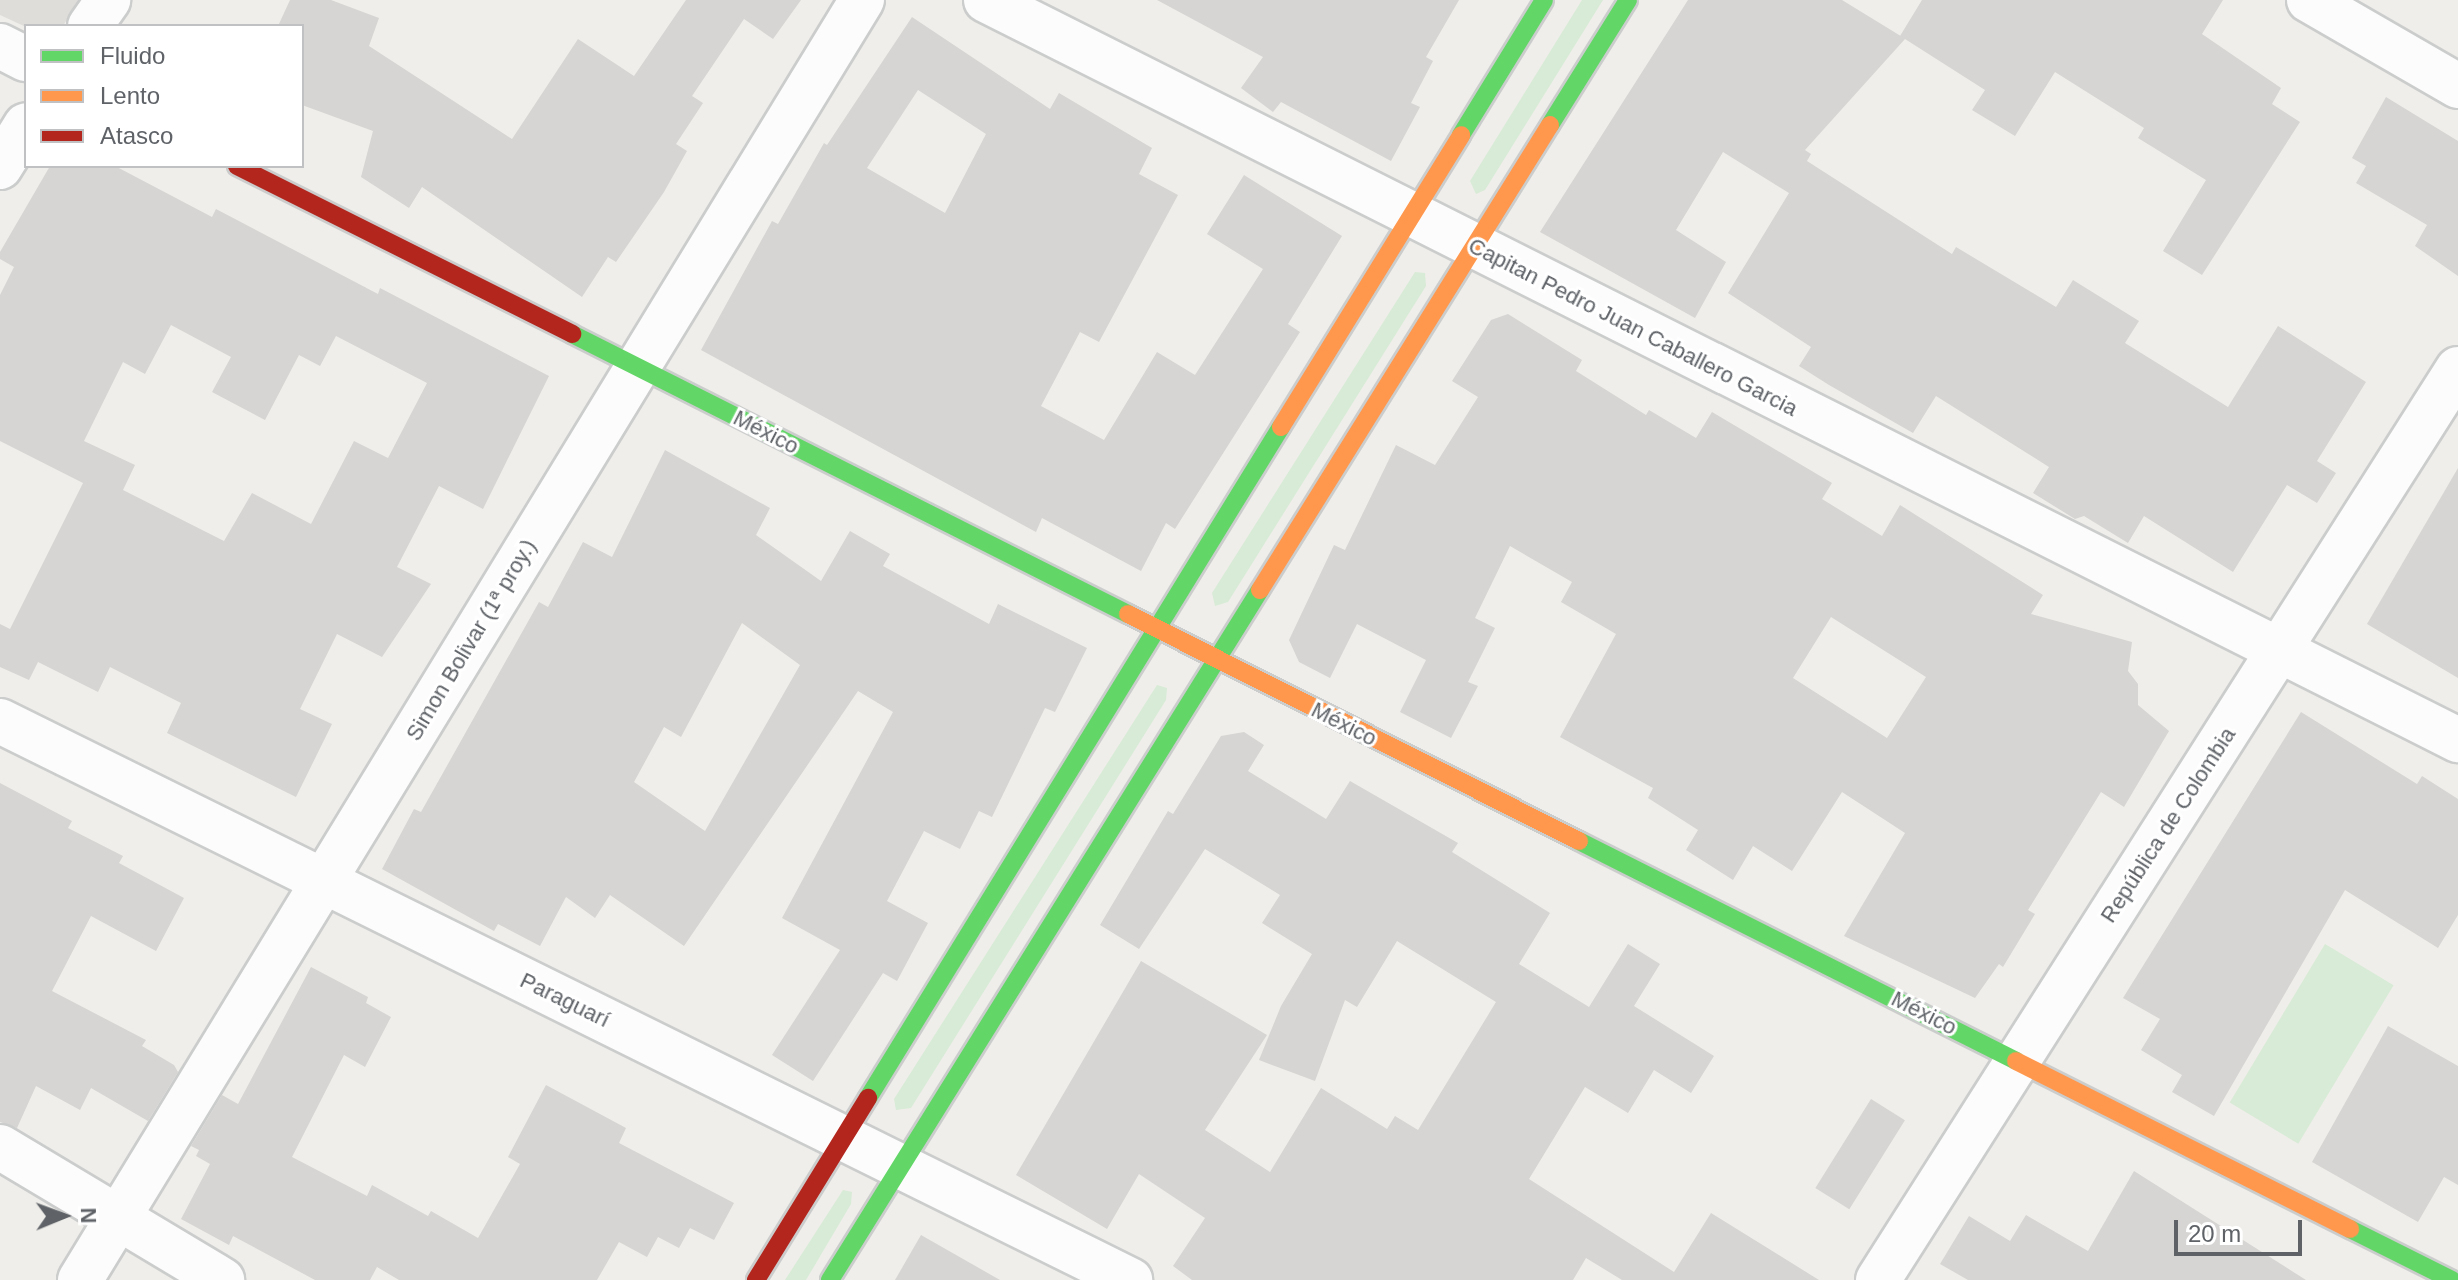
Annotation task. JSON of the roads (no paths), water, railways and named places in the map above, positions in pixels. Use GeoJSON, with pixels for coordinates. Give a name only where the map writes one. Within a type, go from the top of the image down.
{"type":"FeatureCollection","features":[{"type":"Feature","properties":{"kind":"main road"},"geometry":{"type":"LineString","coordinates":[[756,1280],[841,1137],[1159,631],[1544,0]]}},
{"type":"Feature","properties":{"kind":"main road"},"geometry":{"type":"LineString","coordinates":[[830,1280],[898,1165],[1628,0]]}},
{"type":"Feature","properties":{"kind":"main road","name":"México"},"geometry":{"type":"LineString","coordinates":[[241,168],[2452,1280]]}},
{"type":"Feature","properties":{"kind":"street"},"geometry":{"type":"LineString","coordinates":[[91,24],[108,0]]}},
{"type":"Feature","properties":{"kind":"street","name":"Simon Bolivar (1ª proy.)"},"geometry":{"type":"LineString","coordinates":[[80,1280],[862,0]]}},
{"type":"Feature","properties":{"kind":"street","name":"Capitan Pedro Juan Caballero Garcia"},"geometry":{"type":"LineString","coordinates":[[986,0],[2280,654],[2458,740]]}},
{"type":"Feature","properties":{"kind":"street"},"geometry":{"type":"LineString","coordinates":[[2309,0],[2458,86]]}},
{"type":"Feature","properties":{"kind":"street"},"geometry":{"type":"LineString","coordinates":[[0,46],[24,58]]}},
{"type":"Feature","properties":{"kind":"street"},"geometry":{"type":"LineString","coordinates":[[0,167],[24,128]]}},
{"type":"Feature","properties":{"kind":"street","name":"República de Colombia"},"geometry":{"type":"LineString","coordinates":[[1878,1280],[2016,1059],[2280,654],[2458,369]]}},
{"type":"Feature","properties":{"kind":"street","name":"Paraguarí"},"geometry":{"type":"LineString","coordinates":[[0,721],[1130,1280]]}},
{"type":"Feature","properties":{"kind":"street"},"geometry":{"type":"LineString","coordinates":[[0,1147],[222,1280]]}}]}
